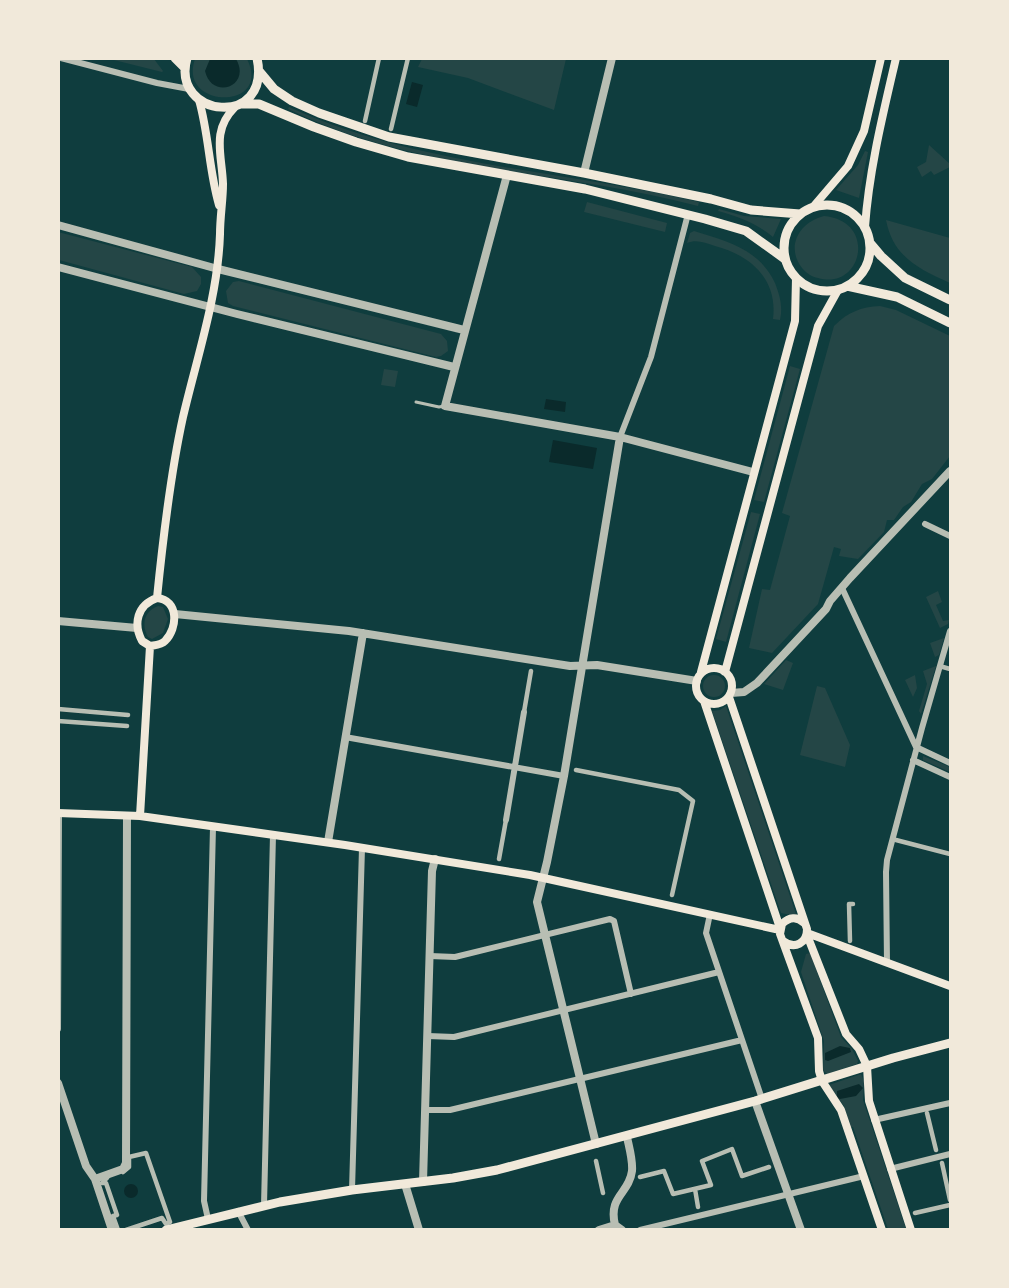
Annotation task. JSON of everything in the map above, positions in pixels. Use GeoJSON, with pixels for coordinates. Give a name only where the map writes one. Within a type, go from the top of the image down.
{"type":"FeatureCollection","features":[{"type":"Feature","properties":{"kind":"main road"},"geometry":{"type":"LineString","coordinates":[[175,58],[186,63],[189,89],[199,100],[215,108],[259,104],[324,131],[408,157],[585,189],[688,214],[746,231],[785,259],[796,278],[816,290],[842,288],[897,297],[951,324]]}},
{"type":"Feature","properties":{"kind":"main road"},"geometry":{"type":"LineString","coordinates":[[157,598],[181,428],[218,269],[223,186],[219,139],[221,127],[227,115],[252,95],[257,85],[259,71],[256,58]]}},
{"type":"Feature","properties":{"kind":"main road"},"geometry":{"type":"LineString","coordinates":[[813,207],[848,166],[864,131],[881,58]]}},
{"type":"Feature","properties":{"kind":"main road"},"geometry":{"type":"LineString","coordinates":[[896,58],[878,134],[866,203],[865,227],[870,243],[905,278],[951,300]]}},
{"type":"Feature","properties":{"kind":"main road"},"geometry":{"type":"LineString","coordinates":[[259,71],[274,89],[292,101],[319,113],[389,137],[584,173],[711,199],[750,210],[800,214]]}},
{"type":"Feature","properties":{"kind":"main road"},"geometry":{"type":"LineString","coordinates":[[199,100],[205,121],[214,189],[220,211]]}},
{"type":"Feature","properties":{"kind":"main road"},"geometry":{"type":"LineString","coordinates":[[785,259],[787,232],[800,214],[813,207],[839,206],[855,214],[865,227]]}},
{"type":"Feature","properties":{"kind":"main road"},"geometry":{"type":"LineString","coordinates":[[725,672],[818,326],[842,288],[861,275],[868,262],[870,243]]}},
{"type":"Feature","properties":{"kind":"main road"},"geometry":{"type":"LineString","coordinates":[[796,278],[795,321],[697,681],[699,694],[704,701],[783,942],[818,1038],[819,1071],[822,1081],[841,1110],[882,1230]]}},
{"type":"Feature","properties":{"kind":"main road"},"geometry":{"type":"LineString","coordinates":[[157,598],[167,602],[175,614],[173,627],[165,640],[160,644],[150,646],[142,641],[137,628],[139,611],[150,600],[157,598]]}},
{"type":"Feature","properties":{"kind":"main road"},"geometry":{"type":"LineString","coordinates":[[140,816],[150,646]]}},
{"type":"Feature","properties":{"kind":"main road"},"geometry":{"type":"LineString","coordinates":[[701,672],[714,667],[725,672],[730,681],[730,695],[807,934],[846,1034],[859,1049],[867,1066],[869,1101],[874,1120],[911,1230]]}},
{"type":"Feature","properties":{"kind":"main road"},"geometry":{"type":"LineString","coordinates":[[704,701],[721,703],[730,695]]}},
{"type":"Feature","properties":{"kind":"main road"},"geometry":{"type":"LineString","coordinates":[[59,813],[140,816],[435,859],[543,878],[780,929]]}},
{"type":"Feature","properties":{"kind":"main road"},"geometry":{"type":"LineString","coordinates":[[780,929],[785,921],[793,918],[804,923]]}},
{"type":"Feature","properties":{"kind":"main road"},"geometry":{"type":"LineString","coordinates":[[807,934],[951,986]]}},
{"type":"Feature","properties":{"kind":"main road"},"geometry":{"type":"LineString","coordinates":[[783,942],[791,946],[799,945],[807,934]]}},
{"type":"Feature","properties":{"kind":"main road"},"geometry":{"type":"LineString","coordinates":[[166,1230],[264,1205],[497,1170],[627,1137],[951,1043]]}},
{"type":"Feature","properties":{"kind":"street"},"geometry":{"type":"LineString","coordinates":[[61,58],[181,89],[189,89]]}},
{"type":"Feature","properties":{"kind":"street"},"geometry":{"type":"LineString","coordinates":[[365,121],[380,58]]}},
{"type":"Feature","properties":{"kind":"street"},"geometry":{"type":"LineString","coordinates":[[391,129],[408,58]]}},
{"type":"Feature","properties":{"kind":"street"},"geometry":{"type":"LineString","coordinates":[[584,173],[609,59]]}},
{"type":"Feature","properties":{"kind":"street"},"geometry":{"type":"LineString","coordinates":[[507,175],[445,406],[620,437],[753,472]]}},
{"type":"Feature","properties":{"kind":"street"},"geometry":{"type":"LineString","coordinates":[[596,1144],[537,902],[564,776],[620,437],[651,357],[688,214]]}},
{"type":"Feature","properties":{"kind":"street"},"geometry":{"type":"LineString","coordinates":[[58,225],[218,269],[464,330]]}},
{"type":"Feature","properties":{"kind":"street"},"geometry":{"type":"LineString","coordinates":[[58,267],[454,367]]}},
{"type":"Feature","properties":{"kind":"street"},"geometry":{"type":"LineString","coordinates":[[730,695],[744,692],[757,683],[951,471]]}},
{"type":"Feature","properties":{"kind":"street"},"geometry":{"type":"LineString","coordinates":[[925,524],[951,536]]}},
{"type":"Feature","properties":{"kind":"street"},"geometry":{"type":"LineString","coordinates":[[842,588],[916,747],[950,762]]}},
{"type":"Feature","properties":{"kind":"street"},"geometry":{"type":"LineString","coordinates":[[175,614],[363,633],[570,666],[597,665],[697,681]]}},
{"type":"Feature","properties":{"kind":"street"},"geometry":{"type":"LineString","coordinates":[[58,621],[137,628]]}},
{"type":"Feature","properties":{"kind":"street"},"geometry":{"type":"LineString","coordinates":[[887,963],[886,872],[916,747],[951,631]]}},
{"type":"Feature","properties":{"kind":"street"},"geometry":{"type":"LineString","coordinates":[[328,842],[363,633]]}},
{"type":"Feature","properties":{"kind":"street"},"geometry":{"type":"LineString","coordinates":[[943,667],[951,669]]}},
{"type":"Feature","properties":{"kind":"street"},"geometry":{"type":"LineString","coordinates":[[499,859],[531,672]]}},
{"type":"Feature","properties":{"kind":"street"},"geometry":{"type":"LineString","coordinates":[[58,710],[128,715]]}},
{"type":"Feature","properties":{"kind":"street"},"geometry":{"type":"LineString","coordinates":[[58,721],[127,726]]}},
{"type":"Feature","properties":{"kind":"street"},"geometry":{"type":"LineString","coordinates":[[345,738],[564,776]]}},
{"type":"Feature","properties":{"kind":"street"},"geometry":{"type":"LineString","coordinates":[[913,760],[951,777]]}},
{"type":"Feature","properties":{"kind":"street"},"geometry":{"type":"LineString","coordinates":[[576,770],[679,790],[693,801],[672,895]]}},
{"type":"Feature","properties":{"kind":"street"},"geometry":{"type":"LineString","coordinates":[[58,1029],[59,813]]}},
{"type":"Feature","properties":{"kind":"street"},"geometry":{"type":"LineString","coordinates":[[95,1179],[123,1169],[126,1163],[127,816]]}},
{"type":"Feature","properties":{"kind":"street"},"geometry":{"type":"LineString","coordinates":[[208,1219],[204,1201],[213,827]]}},
{"type":"Feature","properties":{"kind":"street"},"geometry":{"type":"LineString","coordinates":[[264,1205],[273,835]]}},
{"type":"Feature","properties":{"kind":"street"},"geometry":{"type":"LineString","coordinates":[[896,840],[951,854]]}},
{"type":"Feature","properties":{"kind":"street"},"geometry":{"type":"LineString","coordinates":[[352,1190],[362,848]]}},
{"type":"Feature","properties":{"kind":"street"},"geometry":{"type":"LineString","coordinates":[[423,1182],[432,871],[435,859]]}},
{"type":"Feature","properties":{"kind":"street"},"geometry":{"type":"LineString","coordinates":[[850,941],[849,904],[853,904]]}},
{"type":"Feature","properties":{"kind":"street"},"geometry":{"type":"LineString","coordinates":[[710,914],[706,933],[801,1230]]}},
{"type":"Feature","properties":{"kind":"street"},"geometry":{"type":"LineString","coordinates":[[430,956],[455,957],[610,920],[614,921],[631,994]]}},
{"type":"Feature","properties":{"kind":"street"},"geometry":{"type":"LineString","coordinates":[[428,1036],[454,1037],[719,972]]}},
{"type":"Feature","properties":{"kind":"street"},"geometry":{"type":"LineString","coordinates":[[425,1110],[450,1110],[742,1040]]}},
{"type":"Feature","properties":{"kind":"street"},"geometry":{"type":"LineString","coordinates":[[58,1083],[86,1166],[95,1179],[112,1230]]}},
{"type":"Feature","properties":{"kind":"street"},"geometry":{"type":"LineString","coordinates":[[874,1120],[951,1103]]}},
{"type":"Feature","properties":{"kind":"street"},"geometry":{"type":"LineString","coordinates":[[927,1113],[936,1150]]}},
{"type":"Feature","properties":{"kind":"street"},"geometry":{"type":"LineString","coordinates":[[598,1229],[619,1227],[612,1213],[617,1198],[630,1179],[632,1160],[627,1137]]}},
{"type":"Feature","properties":{"kind":"street"},"geometry":{"type":"LineString","coordinates":[[640,1177],[664,1171],[673,1194],[711,1185],[702,1161],[732,1149],[742,1176],[769,1167]]}},
{"type":"Feature","properties":{"kind":"street"},"geometry":{"type":"LineString","coordinates":[[118,1230],[113,1216],[117,1215],[106,1183],[102,1184],[103,1180],[125,1171],[129,1167],[129,1157],[146,1153],[170,1222],[166,1224],[162,1218],[126,1230]]}},
{"type":"Feature","properties":{"kind":"street"},"geometry":{"type":"LineString","coordinates":[[890,1169],[951,1154]]}},
{"type":"Feature","properties":{"kind":"street"},"geometry":{"type":"LineString","coordinates":[[596,1161],[603,1193]]}},
{"type":"Feature","properties":{"kind":"street"},"geometry":{"type":"LineString","coordinates":[[942,1163],[951,1200]]}},
{"type":"Feature","properties":{"kind":"street"},"geometry":{"type":"LineString","coordinates":[[640,1230],[864,1176]]}},
{"type":"Feature","properties":{"kind":"street"},"geometry":{"type":"LineString","coordinates":[[405,1184],[419,1230]]}},
{"type":"Feature","properties":{"kind":"street"},"geometry":{"type":"LineString","coordinates":[[695,1189],[698,1207]]}},
{"type":"Feature","properties":{"kind":"street"},"geometry":{"type":"LineString","coordinates":[[915,1213],[951,1205]]}},
{"type":"Feature","properties":{"kind":"street"},"geometry":{"type":"LineString","coordinates":[[238,1211],[248,1230]]}},
{"type":"Feature","properties":{"kind":"lane"},"geometry":{"type":"LineString","coordinates":[[416,402],[439,407],[445,406]]}},
{"type":"Feature","properties":{"kind":"shaded area"},"geometry":{"type":"Polygon","coordinates":[[[422,58],[566,59],[554,110],[468,78],[418,67],[422,58]]]}},
{"type":"Feature","properties":{"kind":"shaded area"},"geometry":{"type":"Polygon","coordinates":[[[110,59],[154,59],[163,71],[162,72],[110,59]]]}},
{"type":"Feature","properties":{"kind":"shaded area"},"geometry":{"type":"Polygon","coordinates":[[[195,59],[247,59],[251,76],[247,88],[237,95],[224,97],[210,95],[199,87],[193,75],[195,59]]]}},
{"type":"Feature","properties":{"kind":"shaded area"},"geometry":{"type":"Polygon","coordinates":[[[210,59],[236,59],[240,68],[235,83],[222,88],[215,86],[205,71],[210,59]]]}},
{"type":"Feature","properties":{"kind":"shaded area"},"geometry":{"type":"Polygon","coordinates":[[[412,82],[423,85],[417,107],[406,104],[412,82]]]}},
{"type":"Feature","properties":{"kind":"shaded area"},"geometry":{"type":"Polygon","coordinates":[[[289,107],[338,127],[439,155],[699,202],[698,206],[615,188],[447,160],[364,139],[316,122],[288,109],[289,107]]]}},
{"type":"Feature","properties":{"kind":"shaded area"},"geometry":{"type":"Polygon","coordinates":[[[929,145],[950,164],[950,167],[934,175],[931,171],[922,177],[917,167],[926,162],[929,145]]]}},
{"type":"Feature","properties":{"kind":"shaded area"},"geometry":{"type":"Polygon","coordinates":[[[865,151],[868,152],[859,198],[836,190],[858,165],[865,151]]]}},
{"type":"Feature","properties":{"kind":"shaded area"},"geometry":{"type":"Polygon","coordinates":[[[587,202],[667,223],[665,232],[584,212],[587,202]]]}},
{"type":"Feature","properties":{"kind":"shaded area"},"geometry":{"type":"Polygon","coordinates":[[[719,209],[744,216],[781,219],[773,237],[754,224],[718,211],[719,209]]]}},
{"type":"Feature","properties":{"kind":"shaded area"},"geometry":{"type":"Polygon","coordinates":[[[824,216],[841,221],[852,230],[857,241],[858,254],[853,265],[845,274],[833,279],[816,277],[807,273],[797,260],[795,251],[795,243],[802,229],[815,219],[824,216]]]}},
{"type":"Feature","properties":{"kind":"shaded area"},"geometry":{"type":"Polygon","coordinates":[[[886,220],[950,238],[950,283],[918,267],[901,253],[889,233],[886,220]]]}},
{"type":"Feature","properties":{"kind":"shaded area"},"geometry":{"type":"Polygon","coordinates":[[[694,231],[741,248],[760,262],[777,288],[781,306],[780,320],[773,319],[771,292],[759,271],[728,250],[701,242],[687,243],[690,233],[694,231]]]}},
{"type":"Feature","properties":{"kind":"shaded area"},"geometry":{"type":"Polygon","coordinates":[[[58,232],[192,267],[201,277],[201,284],[197,291],[184,294],[59,260],[58,232]]]}},
{"type":"Feature","properties":{"kind":"shaded area"},"geometry":{"type":"Polygon","coordinates":[[[239,281],[441,334],[447,341],[448,351],[436,357],[233,306],[228,303],[226,291],[233,282],[239,281]]]}},
{"type":"Feature","properties":{"kind":"shaded area"},"geometry":{"type":"Polygon","coordinates":[[[880,306],[896,310],[950,336],[950,456],[932,479],[922,484],[911,502],[903,507],[894,520],[887,520],[884,532],[858,559],[839,556],[841,549],[834,547],[818,604],[772,653],[749,648],[762,589],[770,590],[790,516],[782,513],[834,326],[855,311],[880,306]]]}},
{"type":"Feature","properties":{"kind":"shaded area"},"geometry":{"type":"Polygon","coordinates":[[[790,366],[800,369],[764,502],[754,500],[790,366]]]}},
{"type":"Feature","properties":{"kind":"shaded area"},"geometry":{"type":"Polygon","coordinates":[[[384,369],[398,371],[395,387],[381,385],[384,369]]]}},
{"type":"Feature","properties":{"kind":"shaded area"},"geometry":{"type":"Polygon","coordinates":[[[546,399],[566,402],[565,412],[544,409],[546,399]]]}},
{"type":"Feature","properties":{"kind":"shaded area"},"geometry":{"type":"Polygon","coordinates":[[[553,440],[597,448],[593,469],[549,462],[553,440]]]}},
{"type":"Feature","properties":{"kind":"shaded area"},"geometry":{"type":"Polygon","coordinates":[[[751,512],[760,514],[726,642],[716,639],[751,512]]]}},
{"type":"Feature","properties":{"kind":"shaded area"},"geometry":{"type":"Polygon","coordinates":[[[938,591],[942,602],[936,605],[943,621],[949,620],[948,624],[940,628],[926,597],[938,591]]]}},
{"type":"Feature","properties":{"kind":"shaded area"},"geometry":{"type":"Polygon","coordinates":[[[158,606],[163,607],[168,619],[163,633],[152,639],[148,637],[144,623],[150,611],[158,606]]]}},
{"type":"Feature","properties":{"kind":"shaded area"},"geometry":{"type":"Polygon","coordinates":[[[944,638],[939,655],[935,657],[930,643],[944,638]]]}},
{"type":"Feature","properties":{"kind":"shaded area"},"geometry":{"type":"Polygon","coordinates":[[[786,660],[793,663],[783,690],[764,684],[786,660]]]}},
{"type":"Feature","properties":{"kind":"shaded area"},"geometry":{"type":"Polygon","coordinates":[[[936,666],[921,714],[919,711],[927,684],[923,671],[936,666]]]}},
{"type":"Feature","properties":{"kind":"shaded area"},"geometry":{"type":"Polygon","coordinates":[[[710,675],[718,675],[725,682],[725,690],[718,697],[710,697],[703,690],[703,682],[710,675]]]}},
{"type":"Feature","properties":{"kind":"shaded area"},"geometry":{"type":"Polygon","coordinates":[[[915,675],[917,688],[913,697],[905,680],[915,675]]]}},
{"type":"Feature","properties":{"kind":"shaded area"},"geometry":{"type":"Polygon","coordinates":[[[817,686],[825,688],[850,745],[845,767],[800,755],[817,686]]]}},
{"type":"Feature","properties":{"kind":"shaded area"},"geometry":{"type":"Polygon","coordinates":[[[726,706],[796,916],[781,913],[712,711],[726,706]]]}},
{"type":"Feature","properties":{"kind":"shaded area"},"geometry":{"type":"Polygon","coordinates":[[[923,756],[950,767],[950,772],[923,760],[923,756]]]}},
{"type":"Feature","properties":{"kind":"shaded area"},"geometry":{"type":"Polygon","coordinates":[[[810,953],[841,1037],[852,1049],[858,1061],[857,1064],[827,1074],[823,1070],[824,1041],[801,972],[806,954],[810,953]]]}},
{"type":"Feature","properties":{"kind":"shaded area"},"geometry":{"type":"Polygon","coordinates":[[[840,1046],[850,1048],[851,1052],[828,1061],[825,1060],[825,1053],[840,1046]]]}},
{"type":"Feature","properties":{"kind":"shaded area"},"geometry":{"type":"Polygon","coordinates":[[[861,1074],[864,1081],[863,1100],[906,1229],[888,1229],[853,1127],[851,1127],[844,1106],[829,1085],[861,1074]]]}},
{"type":"Feature","properties":{"kind":"shaded area"},"geometry":{"type":"Polygon","coordinates":[[[859,1084],[863,1088],[856,1096],[837,1098],[837,1091],[859,1084]]]}},
{"type":"Feature","properties":{"kind":"shaded area"},"geometry":{"type":"Polygon","coordinates":[[[131,1184],[136,1186],[138,1191],[136,1196],[131,1198],[126,1196],[124,1191],[126,1186],[131,1184]]]}}]}
